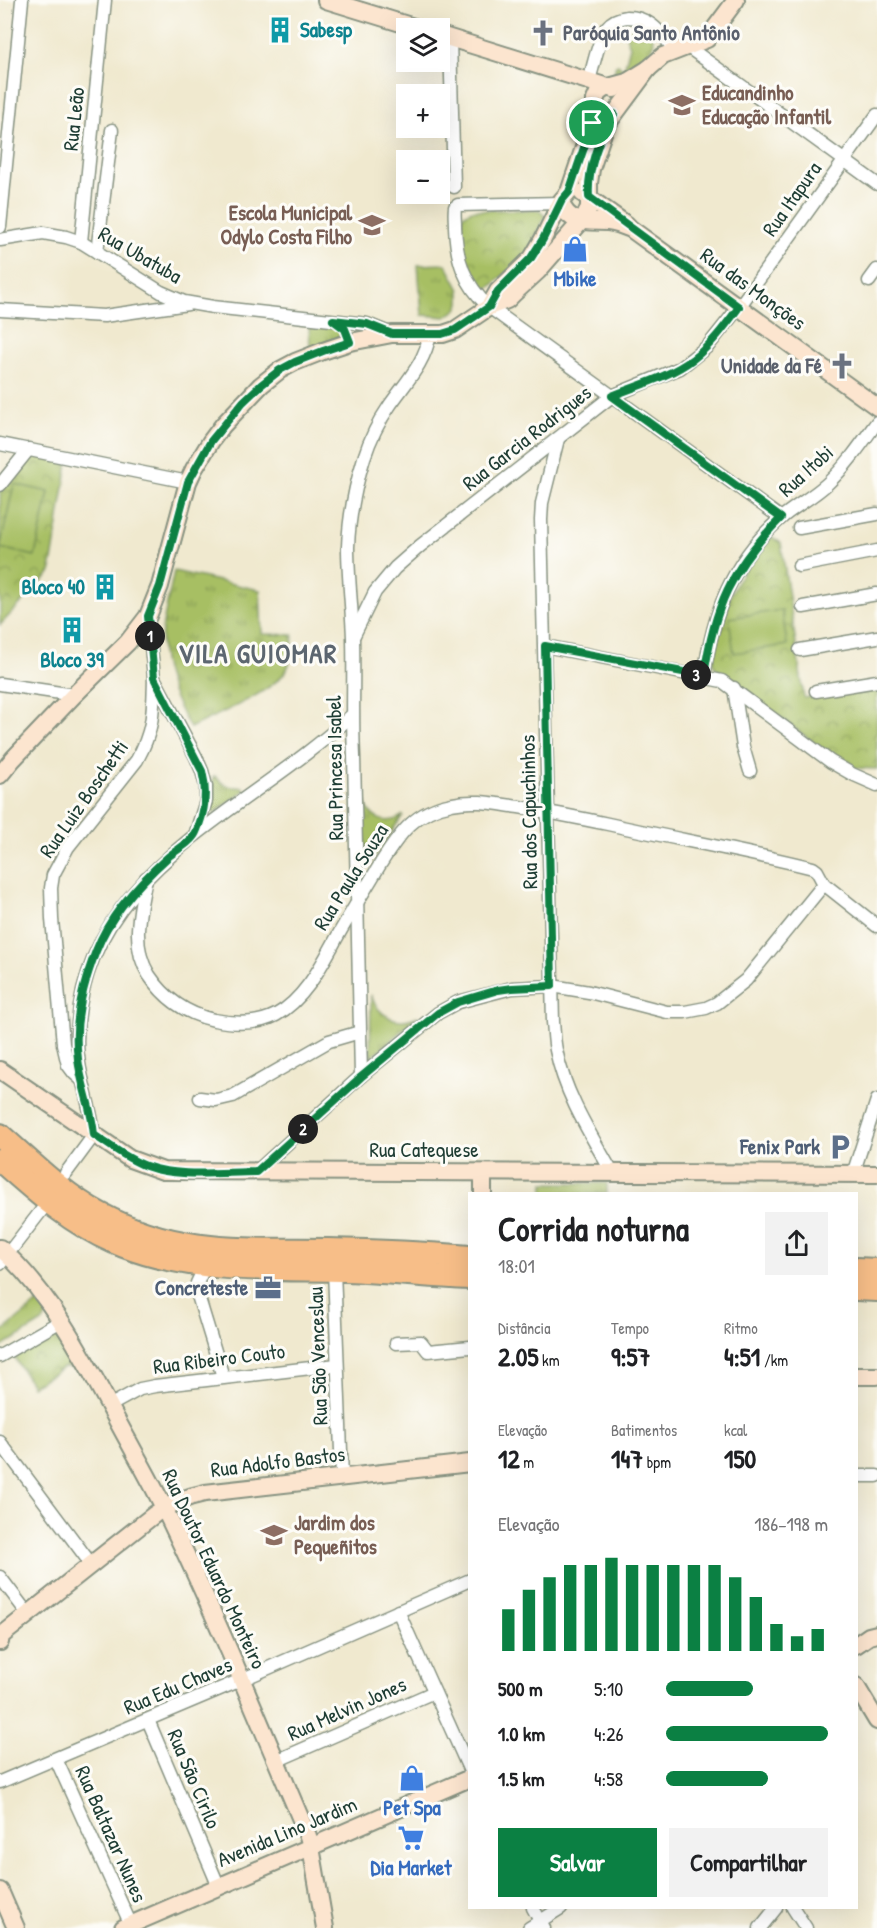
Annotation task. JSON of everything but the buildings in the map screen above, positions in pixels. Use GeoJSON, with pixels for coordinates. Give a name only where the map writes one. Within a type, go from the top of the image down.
{"type":"FeatureCollection","features":[{"type":"Feature","properties":{"kind":"highway"},"geometry":{"type":"LineString","coordinates":[[0,1135],[57,1185],[87,1206],[126,1226],[168,1241],[222,1249],[391,1251],[468,1257]]}},
{"type":"Feature","properties":{"kind":"highway"},"geometry":{"type":"LineString","coordinates":[[0,1160],[48,1202],[79,1224],[113,1242],[158,1257],[205,1266],[389,1272],[468,1278]]}},
{"type":"Feature","properties":{"kind":"highway"},"geometry":{"type":"LineString","coordinates":[[858,1269],[877,1270]]}},
{"type":"Feature","properties":{"kind":"highway"},"geometry":{"type":"LineString","coordinates":[[858,1289],[877,1290]]}},
{"type":"Feature","properties":{"kind":"street"},"geometry":{"type":"LineString","coordinates":[[0,227],[22,0]]}},
{"type":"Feature","properties":{"kind":"street","name":"Rua Leão"},"geometry":{"type":"LineString","coordinates":[[81,242],[105,0]]}},
{"type":"Feature","properties":{"kind":"street"},"geometry":{"type":"LineString","coordinates":[[326,0],[370,7],[396,19]]}},
{"type":"Feature","properties":{"kind":"street"},"geometry":{"type":"LineString","coordinates":[[489,307],[498,291],[531,258],[565,198],[594,118],[595,103],[601,90],[624,83],[648,69],[663,56],[707,39],[736,0]]}},
{"type":"Feature","properties":{"kind":"street"},"geometry":{"type":"LineString","coordinates":[[584,79],[610,24],[628,17],[645,20],[681,48],[877,184]]}},
{"type":"Feature","properties":{"kind":"street"},"geometry":{"type":"LineString","coordinates":[[450,39],[609,87],[619,93],[618,109]]}},
{"type":"Feature","properties":{"kind":"street"},"geometry":{"type":"LineString","coordinates":[[0,775],[21,750],[128,642],[148,616],[160,586],[188,482],[211,441],[243,402],[280,370],[323,351],[350,342],[392,334],[442,334],[455,330],[489,307],[507,300],[525,284],[587,213],[588,183],[605,128],[648,69]]}},
{"type":"Feature","properties":{"kind":"street"},"geometry":{"type":"LineString","coordinates":[[447,72],[454,187]]}},
{"type":"Feature","properties":{"kind":"street"},"geometry":{"type":"LineString","coordinates":[[584,79],[601,113],[606,115],[618,109]]}},
{"type":"Feature","properties":{"kind":"street","name":"Rua Itapura"},"geometry":{"type":"LineString","coordinates":[[739,307],[877,115]]}},
{"type":"Feature","properties":{"kind":"street"},"geometry":{"type":"LineString","coordinates":[[97,252],[112,130]]}},
{"type":"Feature","properties":{"kind":"street"},"geometry":{"type":"LineString","coordinates":[[589,197],[578,191],[565,198],[455,207],[455,242],[462,267],[473,291],[489,307],[781,518]]}},
{"type":"Feature","properties":{"kind":"street","name":"Rua das Monções"},"geometry":{"type":"LineString","coordinates":[[589,197],[631,230]]}},
{"type":"Feature","properties":{"kind":"street"},"geometry":{"type":"LineString","coordinates":[[565,198],[566,213],[581,222]]}},
{"type":"Feature","properties":{"kind":"street","name":"Rua das Monções"},"geometry":{"type":"LineString","coordinates":[[581,222],[615,223],[631,230],[877,407]]}},
{"type":"Feature","properties":{"kind":"street","name":"Rua Ubatuba"},"geometry":{"type":"LineString","coordinates":[[0,240],[43,234],[66,237],[81,242],[161,292],[192,304],[367,324],[392,334]]}},
{"type":"Feature","properties":{"kind":"street"},"geometry":{"type":"LineString","coordinates":[[869,281],[877,270]]}},
{"type":"Feature","properties":{"kind":"street"},"geometry":{"type":"LineString","coordinates":[[0,310],[104,316],[192,304]]}},
{"type":"Feature","properties":{"kind":"street","name":"Rua Garcia Rodrigues"},"geometry":{"type":"LineString","coordinates":[[353,638],[375,592],[395,568],[413,552],[612,396],[671,372],[692,359],[719,335],[739,307]]}},
{"type":"Feature","properties":{"kind":"street"},"geometry":{"type":"LineString","coordinates":[[333,320],[345,329],[350,342]]}},
{"type":"Feature","properties":{"kind":"street","name":"Rua Princesa Isabel"},"geometry":{"type":"LineString","coordinates":[[361,1077],[351,716],[353,638],[348,546],[352,502],[359,475],[377,427],[390,404],[421,362],[428,347],[430,334]]}},
{"type":"Feature","properties":{"kind":"street","name":"Rua Itobi"},"geometry":{"type":"LineString","coordinates":[[704,676],[709,642],[722,601],[740,567],[759,541],[781,518],[829,482],[877,422]]}},
{"type":"Feature","properties":{"kind":"street","name":"Rua dos Capuchinhos"},"geometry":{"type":"LineString","coordinates":[[558,439],[542,503],[552,986],[556,1049],[562,1074],[574,1103],[613,1174]]}},
{"type":"Feature","properties":{"kind":"street"},"geometry":{"type":"LineString","coordinates":[[0,444],[188,482]]}},
{"type":"Feature","properties":{"kind":"street"},"geometry":{"type":"LineString","coordinates":[[0,485],[29,449]]}},
{"type":"Feature","properties":{"kind":"street"},"geometry":{"type":"LineString","coordinates":[[799,528],[877,514]]}},
{"type":"Feature","properties":{"kind":"street"},"geometry":{"type":"LineString","coordinates":[[800,566],[877,551]]}},
{"type":"Feature","properties":{"kind":"street","name":"Rua Garcia Rodrigues"},"geometry":{"type":"LineString","coordinates":[[351,603],[375,592]]}},
{"type":"Feature","properties":{"kind":"street"},"geometry":{"type":"LineString","coordinates":[[803,608],[877,594]]}},
{"type":"Feature","properties":{"kind":"street"},"geometry":{"type":"LineString","coordinates":[[148,616],[154,678],[202,771],[206,786],[206,801],[194,836]]}},
{"type":"Feature","properties":{"kind":"street"},"geometry":{"type":"LineString","coordinates":[[800,650],[877,637]]}},
{"type":"Feature","properties":{"kind":"street"},"geometry":{"type":"LineString","coordinates":[[545,646],[722,681],[831,762],[852,774],[874,782]]}},
{"type":"Feature","properties":{"kind":"street","name":"Rua Luiz Boschetti"},"geometry":{"type":"LineString","coordinates":[[82,1080],[68,1065],[63,1044],[52,919],[53,875],[68,847],[137,760],[144,747],[152,723],[154,678]]}},
{"type":"Feature","properties":{"kind":"street"},"geometry":{"type":"LineString","coordinates":[[816,691],[877,681]]}},
{"type":"Feature","properties":{"kind":"street"},"geometry":{"type":"LineString","coordinates":[[0,684],[74,695]]}},
{"type":"Feature","properties":{"kind":"street"},"geometry":{"type":"LineString","coordinates":[[734,688],[743,747],[750,771]]}},
{"type":"Feature","properties":{"kind":"street"},"geometry":{"type":"LineString","coordinates":[[66,1173],[94,1135],[78,1059],[78,1022],[80,1003],[95,951],[111,921],[146,878],[172,853],[307,754],[351,716]]}},
{"type":"Feature","properties":{"kind":"street","name":"Rua Paula Souza"},"geometry":{"type":"LineString","coordinates":[[146,878],[139,912],[138,944],[147,971],[161,991],[179,1006],[201,1017],[223,1022],[261,1021],[278,1014],[299,996],[404,830],[419,816],[452,803],[482,801],[549,812],[809,867],[817,871],[824,884],[877,926]]}},
{"type":"Feature","properties":{"kind":"street"},"geometry":{"type":"LineString","coordinates":[[256,1172],[361,1077],[438,1013],[458,1002],[512,988],[552,986],[589,992],[667,1012],[685,1012],[706,1008],[731,993],[746,980],[824,884]]}},
{"type":"Feature","properties":{"kind":"street"},"geometry":{"type":"LineString","coordinates":[[200,1098],[216,1100],[233,1095],[329,1041],[360,1032]]}},
{"type":"Feature","properties":{"kind":"street","name":"Rua Catequese"},"geometry":{"type":"LineString","coordinates":[[0,1070],[130,1159],[154,1169],[182,1172],[877,1174]]}},
{"type":"Feature","properties":{"kind":"street"},"geometry":{"type":"LineString","coordinates":[[853,1174],[877,1100]]}},
{"type":"Feature","properties":{"kind":"street"},"geometry":{"type":"LineString","coordinates":[[483,1173],[483,1192]]}},
{"type":"Feature","properties":{"kind":"street"},"geometry":{"type":"LineString","coordinates":[[2,1256],[48,1202]]}},
{"type":"Feature","properties":{"kind":"street","name":"Rua Doutor Eduardo Monteiro"},"geometry":{"type":"LineString","coordinates":[[2,1256],[48,1302],[61,1321],[164,1508],[312,1847],[325,1928]]}},
{"type":"Feature","properties":{"kind":"street"},"geometry":{"type":"LineString","coordinates":[[205,1266],[196,1289],[223,1377]]}},
{"type":"Feature","properties":{"kind":"street","name":"Rua São Venceslau"},"geometry":{"type":"LineString","coordinates":[[334,1270],[342,1478]]}},
{"type":"Feature","properties":{"kind":"street"},"geometry":{"type":"LineString","coordinates":[[0,1356],[61,1321]]}},
{"type":"Feature","properties":{"kind":"street"},"geometry":{"type":"LineString","coordinates":[[396,1343],[422,1342],[428,1351],[468,1347]]}},
{"type":"Feature","properties":{"kind":"street","name":"Rua Ribeiro Couto"},"geometry":{"type":"LineString","coordinates":[[109,1406],[146,1388],[337,1365]]}},
{"type":"Feature","properties":{"kind":"street"},"geometry":{"type":"LineString","coordinates":[[858,1376],[877,1376]]}},
{"type":"Feature","properties":{"kind":"street"},"geometry":{"type":"LineString","coordinates":[[0,1443],[92,1564]]}},
{"type":"Feature","properties":{"kind":"street","name":"Rua Adolfo Bastos"},"geometry":{"type":"LineString","coordinates":[[0,1638],[164,1508],[184,1498],[468,1463]]}},
{"type":"Feature","properties":{"kind":"street"},"geometry":{"type":"LineString","coordinates":[[858,1476],[877,1476]]}},
{"type":"Feature","properties":{"kind":"street"},"geometry":{"type":"LineString","coordinates":[[0,1577],[28,1614]]}},
{"type":"Feature","properties":{"kind":"street","name":"Rua Edu Chaves"},"geometry":{"type":"LineString","coordinates":[[0,1782],[468,1581]]}},
{"type":"Feature","properties":{"kind":"street"},"geometry":{"type":"LineString","coordinates":[[398,1611],[468,1767]]}},
{"type":"Feature","properties":{"kind":"street"},"geometry":{"type":"LineString","coordinates":[[858,1688],[877,1721]]}},
{"type":"Feature","properties":{"kind":"street","name":"Rua Melvin Jones"},"geometry":{"type":"LineString","coordinates":[[276,1761],[434,1692]]}},
{"type":"Feature","properties":{"kind":"street","name":"Rua São Cirilo"},"geometry":{"type":"LineString","coordinates":[[148,1720],[219,1887]]}},
{"type":"Feature","properties":{"kind":"street","name":"Rua Baltazar Nunes"},"geometry":{"type":"LineString","coordinates":[[56,1759],[127,1926]]}},
{"type":"Feature","properties":{"kind":"street","name":"Avenida Lino Jardim"},"geometry":{"type":"LineString","coordinates":[[127,1926],[468,1779]]}},
{"type":"Feature","properties":{"kind":"street"},"geometry":{"type":"LineString","coordinates":[[0,1891],[16,1928]]}},
{"type":"Feature","properties":{"kind":"street"},"geometry":{"type":"LineString","coordinates":[[533,1909],[538,1926],[560,1909]]}},
{"type":"Feature","properties":{"kind":"street"},"geometry":{"type":"LineString","coordinates":[[760,1928],[775,1909]]}},
{"type":"Feature","properties":{"kind":"street"},"geometry":{"type":"LineString","coordinates":[[794,1909],[806,1928]]}},
{"type":"Feature","properties":{"kind":"green space"},"geometry":{"type":"Polygon","coordinates":[[[634,26],[650,32],[654,40],[652,49],[618,81],[613,78],[616,65],[618,64],[624,70],[630,46],[626,36],[634,26]]]}},
{"type":"Feature","properties":{"kind":"green space"},"geometry":{"type":"Polygon","coordinates":[[[472,210],[540,210],[545,216],[528,253],[487,290],[473,279],[465,258],[462,234],[463,215],[472,210]]]}},
{"type":"Feature","properties":{"kind":"green space"},"geometry":{"type":"Polygon","coordinates":[[[446,264],[460,290],[460,303],[457,309],[446,317],[422,315],[418,265],[446,264]]]}},
{"type":"Feature","properties":{"kind":"green space"},"geometry":{"type":"Polygon","coordinates":[[[309,324],[336,327],[340,332],[340,337],[310,349],[309,324]]]}},
{"type":"Feature","properties":{"kind":"green space"},"geometry":{"type":"Polygon","coordinates":[[[29,456],[68,462],[50,567],[52,568],[51,572],[0,625],[0,491],[29,456]]]}},
{"type":"Feature","properties":{"kind":"green space"},"geometry":{"type":"Polygon","coordinates":[[[14,484],[49,492],[35,556],[0,548],[14,484]]]}},
{"type":"Feature","properties":{"kind":"green space"},"geometry":{"type":"Polygon","coordinates":[[[770,536],[781,543],[804,698],[877,685],[877,769],[854,768],[833,757],[715,668],[714,645],[732,592],[752,559],[770,536]]]}},
{"type":"Feature","properties":{"kind":"green space"},"geometry":{"type":"Polygon","coordinates":[[[174,571],[260,590],[262,634],[293,635],[290,662],[278,680],[255,696],[190,728],[168,681],[162,656],[162,630],[174,571]]]}},
{"type":"Feature","properties":{"kind":"green space"},"geometry":{"type":"Polygon","coordinates":[[[782,610],[787,645],[734,653],[729,618],[782,610]]]}},
{"type":"Feature","properties":{"kind":"green space"},"geometry":{"type":"Polygon","coordinates":[[[215,776],[224,784],[231,787],[243,787],[245,790],[214,813],[211,811],[214,800],[213,777],[215,776]]]}},
{"type":"Feature","properties":{"kind":"green space"},"geometry":{"type":"Polygon","coordinates":[[[364,800],[370,812],[379,819],[385,821],[397,819],[403,815],[367,868],[363,818],[364,800]]]}},
{"type":"Feature","properties":{"kind":"green space"},"geometry":{"type":"Polygon","coordinates":[[[371,995],[378,1009],[390,1018],[403,1020],[418,1016],[372,1057],[370,1055],[371,995]]]}},
{"type":"Feature","properties":{"kind":"green space"},"geometry":{"type":"Polygon","coordinates":[[[544,1183],[607,1183],[607,1192],[544,1192],[544,1183]]]}},
{"type":"Feature","properties":{"kind":"green space"},"geometry":{"type":"Polygon","coordinates":[[[38,1303],[47,1313],[44,1321],[0,1348],[0,1333],[38,1303]]]}},
{"type":"Feature","properties":{"kind":"green space"},"geometry":{"type":"Polygon","coordinates":[[[49,1337],[60,1338],[77,1368],[64,1367],[32,1386],[13,1355],[49,1337]]]}},
{"type":"Feature","properties":{"kind":"place","name":"Sabesp"},"geometry":{"type":"Point","coordinates":[280,30]}},
{"type":"Feature","properties":{"kind":"place","name":"Paróquia Santo Antônio"},"geometry":{"type":"Point","coordinates":[543,33]}},
{"type":"Feature","properties":{"kind":"place","name":"Educandinho Educação Infantil"},"geometry":{"type":"Point","coordinates":[682,105]}},
{"type":"Feature","properties":{"kind":"place","name":"Escola Municipal Odylo Costa Filho"},"geometry":{"type":"Point","coordinates":[372,225]}},
{"type":"Feature","properties":{"kind":"place","name":"Mbike"},"geometry":{"type":"Point","coordinates":[575,249]}},
{"type":"Feature","properties":{"kind":"place","name":"Unidade da Fé"},"geometry":{"type":"Point","coordinates":[842,366]}},
{"type":"Feature","properties":{"kind":"place","name":"Bloco 40"},"geometry":{"type":"Point","coordinates":[105,587]}},
{"type":"Feature","properties":{"kind":"place","name":"Bloco 39"},"geometry":{"type":"Point","coordinates":[72,630]}},
{"type":"Feature","properties":{"kind":"place","name":"Fenix Park"},"geometry":{"type":"Point","coordinates":[840,1147]}},
{"type":"Feature","properties":{"kind":"place","name":"Concreteste"},"geometry":{"type":"Point","coordinates":[268,1288]}},
{"type":"Feature","properties":{"kind":"place","name":"Jardim dos Pequeñitos"},"geometry":{"type":"Point","coordinates":[274,1535]}},
{"type":"Feature","properties":{"kind":"place","name":"Pet Spa"},"geometry":{"type":"Point","coordinates":[412,1778]}},
{"type":"Feature","properties":{"kind":"place","name":"Dia Market"},"geometry":{"type":"Point","coordinates":[411,1838]}},
{"type":"Feature","properties":{"kind":"district","name":"VILA GUIOMAR"},"geometry":{"type":"Point","coordinates":[258,654]}},
{"type":"Feature","properties":{"kind":"route"},"geometry":{"type":"LineString","coordinates":[[596,106],[601,113],[614,114],[605,128],[593,163],[588,183],[589,197],[739,307],[719,335],[680,368],[612,396],[781,518],[752,549],[722,601],[709,642],[704,676],[545,646],[552,986],[498,990],[458,1002],[438,1013],[361,1077],[256,1172],[172,1172],[139,1164],[94,1135],[78,1059],[78,1022],[80,1003],[95,951],[111,921],[159,865],[194,836],[206,801],[206,786],[202,771],[154,678],[148,616],[160,586],[188,482],[211,441],[223,425],[261,385],[295,362],[350,342],[345,329],[333,320],[367,324],[392,334],[442,334],[455,330],[489,307],[498,291],[524,267],[543,239],[572,185],[592,123],[596,106]]}}]}
